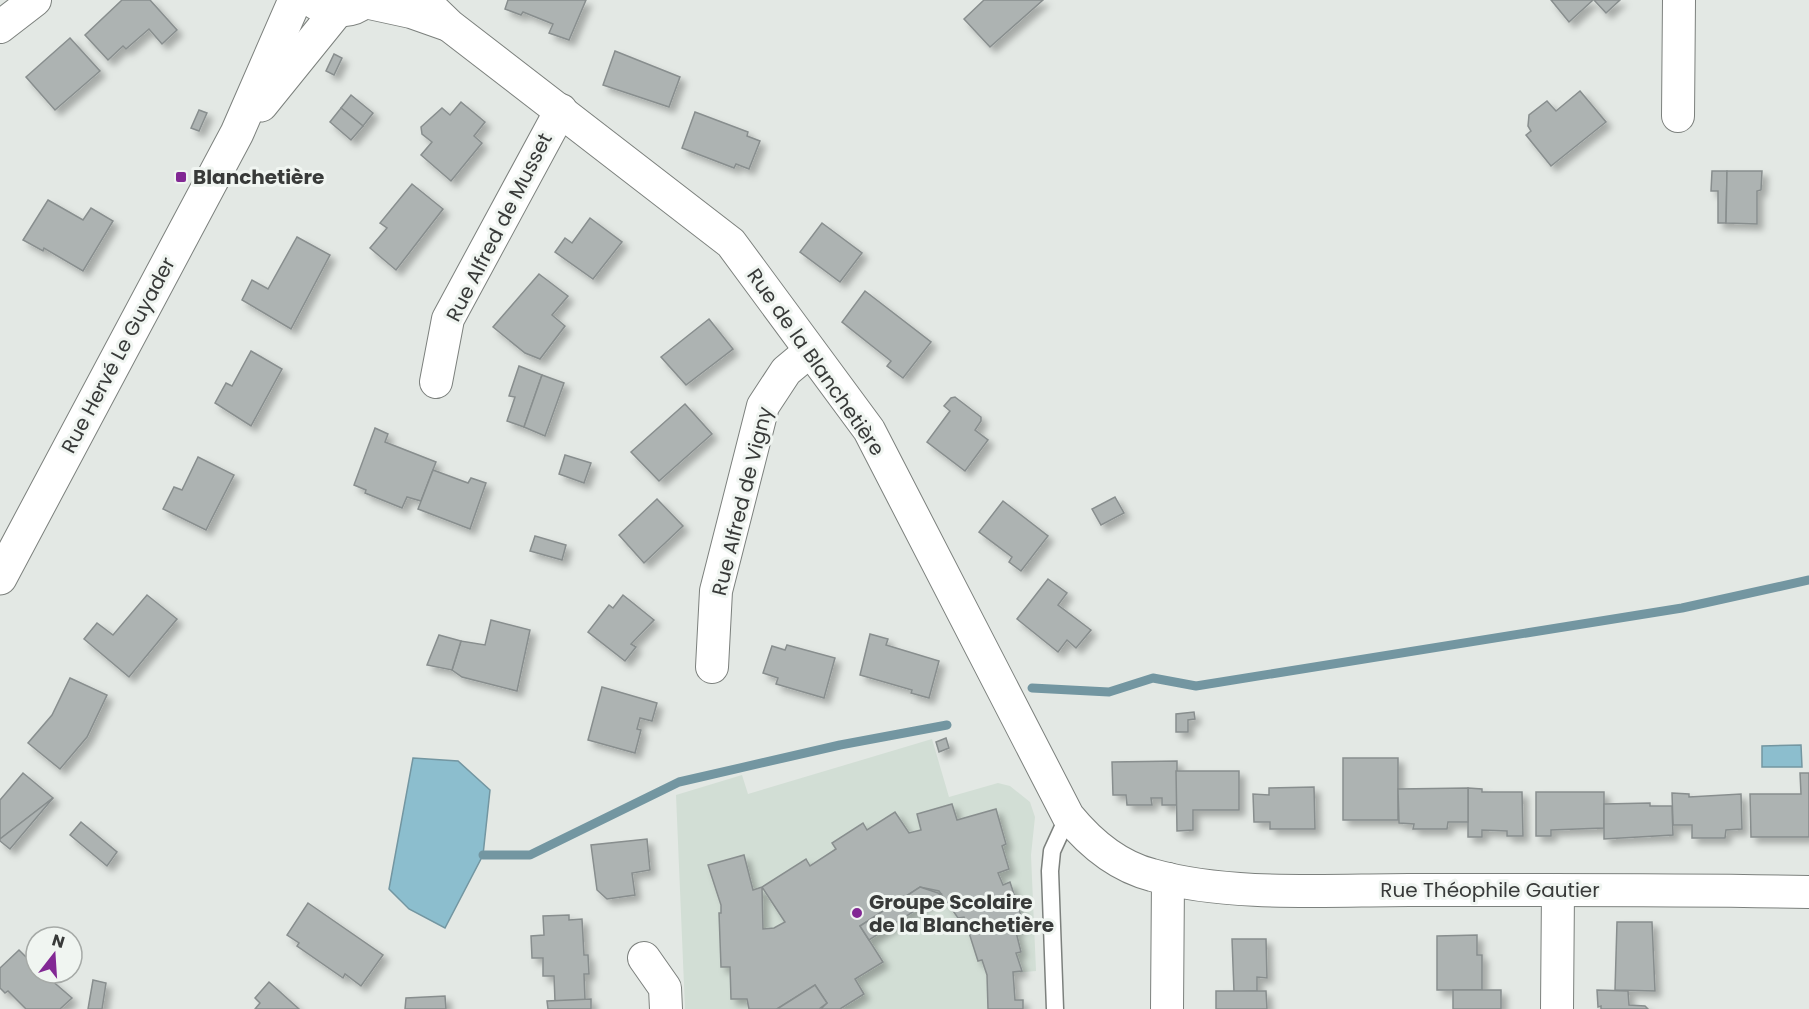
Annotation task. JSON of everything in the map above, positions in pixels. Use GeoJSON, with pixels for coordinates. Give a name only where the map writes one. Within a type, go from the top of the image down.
{"type":"FeatureCollection","features":[{"type":"Feature","properties":{"kind":"street"},"geometry":{"type":"LineString","coordinates":[[0,27],[35,0]]}},
{"type":"Feature","properties":{"kind":"street","name":"Rue Hervé Le Guyader"},"geometry":{"type":"LineString","coordinates":[[0,578],[237,133],[296,0]]}},
{"type":"Feature","properties":{"kind":"street","name":"Rue de la Blanchetière"},"geometry":{"type":"LineString","coordinates":[[423,0],[450,26],[731,243],[874,439],[1068,816],[1082,833],[1113,858],[1151,875],[1170,879]]}},
{"type":"Feature","properties":{"kind":"street"},"geometry":{"type":"LineString","coordinates":[[1678,116],[1679,0]]}},
{"type":"Feature","properties":{"kind":"street"},"geometry":{"type":"LineString","coordinates":[[345,3],[411,12],[450,26]]}},
{"type":"Feature","properties":{"kind":"street","name":"Rue Hervé Le Guyader"},"geometry":{"type":"LineString","coordinates":[[237,133],[345,3]]}},
{"type":"Feature","properties":{"kind":"street","name":"Rue Alfred de Musset"},"geometry":{"type":"LineString","coordinates":[[436,382],[448,319],[561,110]]}},
{"type":"Feature","properties":{"kind":"street","name":"Rue Alfred de Vigny"},"geometry":{"type":"LineString","coordinates":[[712,667],[717,591],[763,406],[786,370],[810,351]]}},
{"type":"Feature","properties":{"kind":"street"},"geometry":{"type":"LineString","coordinates":[[1167,1009],[1170,879]]}},
{"type":"Feature","properties":{"kind":"street","name":"Rue Théophile Gautier"},"geometry":{"type":"LineString","coordinates":[[1170,879],[1227,887],[1336,891],[1809,892]]}},
{"type":"Feature","properties":{"kind":"street"},"geometry":{"type":"LineString","coordinates":[[1557,1009],[1558,890]]}},
{"type":"Feature","properties":{"kind":"street"},"geometry":{"type":"LineString","coordinates":[[644,958],[665,988],[666,1009]]}},
{"type":"Feature","properties":{"kind":"lane"},"geometry":{"type":"LineString","coordinates":[[1055,1009],[1050,872],[1052,851],[1068,816]]}},
{"type":"Feature","properties":{"kind":"shaded area","name":"Groupe Scolaire de la Blanchetière"},"geometry":{"type":"Polygon","coordinates":[[[932,739],[949,797],[998,783],[1010,786],[1030,802],[1035,817],[1031,855],[1036,971],[1013,973],[1015,1000],[1023,1000],[1023,1009],[685,1009],[676,795],[742,775],[748,794],[932,739]]]}},
{"type":"Feature","properties":{"kind":"water"},"geometry":{"type":"Polygon","coordinates":[[[1801,745],[1802,767],[1762,767],[1762,746],[1801,745]]]}},
{"type":"Feature","properties":{"kind":"water"},"geometry":{"type":"Polygon","coordinates":[[[413,758],[458,761],[490,790],[483,855],[445,928],[409,909],[389,889],[413,758]]]}},
{"type":"Feature","properties":{"kind":"building"},"geometry":{"type":"Polygon","coordinates":[[[122,0],[150,0],[177,30],[162,44],[149,29],[126,49],[123,46],[108,60],[85,35],[122,0]]]}},
{"type":"Feature","properties":{"kind":"building"},"geometry":{"type":"Polygon","coordinates":[[[508,0],[586,0],[569,40],[549,33],[553,24],[523,12],[521,15],[505,9],[508,0]]]}},
{"type":"Feature","properties":{"kind":"building"},"geometry":{"type":"Polygon","coordinates":[[[984,0],[1043,0],[990,47],[964,19],[984,0]]]}},
{"type":"Feature","properties":{"kind":"building"},"geometry":{"type":"Polygon","coordinates":[[[1551,0],[1593,0],[1569,22],[1551,0]]]}},
{"type":"Feature","properties":{"kind":"building"},"geometry":{"type":"Polygon","coordinates":[[[1594,0],[1620,0],[1606,13],[1594,0]]]}},
{"type":"Feature","properties":{"kind":"building"},"geometry":{"type":"Polygon","coordinates":[[[70,38],[100,71],[55,110],[26,77],[70,38]]]}},
{"type":"Feature","properties":{"kind":"building"},"geometry":{"type":"Polygon","coordinates":[[[615,51],[680,77],[669,107],[603,85],[615,51]]]}},
{"type":"Feature","properties":{"kind":"building"},"geometry":{"type":"Polygon","coordinates":[[[334,54],[342,58],[334,75],[326,71],[334,54]]]}},
{"type":"Feature","properties":{"kind":"building"},"geometry":{"type":"Polygon","coordinates":[[[1580,91],[1606,122],[1551,166],[1526,135],[1531,131],[1528,126],[1529,115],[1547,101],[1556,111],[1580,91]]]}},
{"type":"Feature","properties":{"kind":"building"},"geometry":{"type":"Polygon","coordinates":[[[351,95],[373,113],[363,126],[341,108],[351,95]]]}},
{"type":"Feature","properties":{"kind":"building"},"geometry":{"type":"Polygon","coordinates":[[[461,102],[485,122],[474,136],[482,143],[451,181],[421,155],[432,142],[422,134],[421,127],[442,108],[450,115],[461,102]]]}},
{"type":"Feature","properties":{"kind":"building"},"geometry":{"type":"Polygon","coordinates":[[[341,108],[363,126],[351,140],[330,122],[341,108]]]}},
{"type":"Feature","properties":{"kind":"building"},"geometry":{"type":"Polygon","coordinates":[[[199,110],[207,113],[199,131],[191,128],[199,110]]]}},
{"type":"Feature","properties":{"kind":"building"},"geometry":{"type":"Polygon","coordinates":[[[695,112],[748,132],[747,136],[760,141],[749,169],[736,164],[734,168],[682,148],[695,112]]]}},
{"type":"Feature","properties":{"kind":"building"},"geometry":{"type":"Polygon","coordinates":[[[1712,171],[1727,171],[1726,223],[1718,223],[1718,191],[1711,191],[1712,171]]]}},
{"type":"Feature","properties":{"kind":"building"},"geometry":{"type":"Polygon","coordinates":[[[1727,171],[1762,171],[1761,190],[1757,191],[1757,224],[1726,223],[1727,171]]]}},
{"type":"Feature","properties":{"kind":"building"},"geometry":{"type":"Polygon","coordinates":[[[412,184],[443,209],[396,270],[370,248],[387,228],[380,223],[412,184]]]}},
{"type":"Feature","properties":{"kind":"building"},"geometry":{"type":"Polygon","coordinates":[[[48,200],[83,220],[91,208],[113,221],[83,271],[44,248],[43,251],[23,240],[48,200]]]}},
{"type":"Feature","properties":{"kind":"building"},"geometry":{"type":"Polygon","coordinates":[[[590,218],[622,242],[593,279],[555,252],[565,238],[572,243],[590,218]]]}},
{"type":"Feature","properties":{"kind":"building"},"geometry":{"type":"Polygon","coordinates":[[[822,223],[862,253],[840,282],[800,252],[822,223]]]}},
{"type":"Feature","properties":{"kind":"building"},"geometry":{"type":"Polygon","coordinates":[[[297,237],[330,255],[291,329],[242,300],[252,280],[268,289],[297,237]]]}},
{"type":"Feature","properties":{"kind":"building"},"geometry":{"type":"Polygon","coordinates":[[[539,274],[568,296],[552,315],[565,326],[540,359],[525,353],[493,327],[539,274]]]}},
{"type":"Feature","properties":{"kind":"building"},"geometry":{"type":"Polygon","coordinates":[[[865,291],[931,342],[903,378],[887,366],[891,361],[842,322],[865,291]]]}},
{"type":"Feature","properties":{"kind":"building"},"geometry":{"type":"Polygon","coordinates":[[[709,319],[733,349],[686,385],[661,357],[709,319]]]}},
{"type":"Feature","properties":{"kind":"building"},"geometry":{"type":"Polygon","coordinates":[[[251,351],[282,369],[251,426],[215,403],[226,383],[232,386],[251,351]]]}},
{"type":"Feature","properties":{"kind":"building"},"geometry":{"type":"Polygon","coordinates":[[[519,366],[542,375],[524,427],[507,421],[515,397],[509,396],[519,366]]]}},
{"type":"Feature","properties":{"kind":"building"},"geometry":{"type":"Polygon","coordinates":[[[542,375],[564,383],[545,436],[524,427],[542,375]]]}},
{"type":"Feature","properties":{"kind":"building"},"geometry":{"type":"Polygon","coordinates":[[[955,397],[981,417],[975,430],[988,440],[965,471],[927,442],[950,411],[944,406],[955,397]]]}},
{"type":"Feature","properties":{"kind":"building"},"geometry":{"type":"Polygon","coordinates":[[[685,404],[712,434],[659,481],[631,452],[685,404]]]}},
{"type":"Feature","properties":{"kind":"building"},"geometry":{"type":"Polygon","coordinates":[[[375,428],[388,434],[385,442],[436,462],[421,501],[407,497],[402,508],[365,493],[366,490],[354,485],[375,428]]]}},
{"type":"Feature","properties":{"kind":"building"},"geometry":{"type":"Polygon","coordinates":[[[565,455],[591,463],[584,483],[559,474],[565,455]]]}},
{"type":"Feature","properties":{"kind":"building"},"geometry":{"type":"Polygon","coordinates":[[[198,457],[234,475],[206,530],[163,509],[174,487],[182,490],[198,457]]]}},
{"type":"Feature","properties":{"kind":"building"},"geometry":{"type":"Polygon","coordinates":[[[433,470],[468,483],[471,478],[486,483],[470,529],[418,509],[433,470]]]}},
{"type":"Feature","properties":{"kind":"building"},"geometry":{"type":"Polygon","coordinates":[[[1115,497],[1124,513],[1101,525],[1092,509],[1115,497]]]}},
{"type":"Feature","properties":{"kind":"building"},"geometry":{"type":"Polygon","coordinates":[[[657,499],[683,526],[644,563],[619,535],[657,499]]]}},
{"type":"Feature","properties":{"kind":"building"},"geometry":{"type":"Polygon","coordinates":[[[1003,501],[1048,536],[1021,571],[1009,562],[1012,557],[979,532],[1003,501]]]}},
{"type":"Feature","properties":{"kind":"building"},"geometry":{"type":"Polygon","coordinates":[[[535,536],[566,545],[562,560],[530,551],[535,536]]]}},
{"type":"Feature","properties":{"kind":"building"},"geometry":{"type":"Polygon","coordinates":[[[1048,579],[1067,593],[1058,605],[1091,630],[1076,648],[1067,640],[1058,652],[1017,619],[1048,579]]]}},
{"type":"Feature","properties":{"kind":"building"},"geometry":{"type":"Polygon","coordinates":[[[147,595],[177,619],[129,677],[84,639],[97,623],[113,635],[147,595]]]}},
{"type":"Feature","properties":{"kind":"building"},"geometry":{"type":"Polygon","coordinates":[[[623,595],[654,620],[631,644],[636,647],[625,661],[588,632],[609,605],[613,608],[623,595]]]}},
{"type":"Feature","properties":{"kind":"building"},"geometry":{"type":"Polygon","coordinates":[[[491,620],[530,630],[517,691],[462,677],[452,670],[461,641],[485,645],[491,620]]]}},
{"type":"Feature","properties":{"kind":"building"},"geometry":{"type":"Polygon","coordinates":[[[870,634],[888,639],[886,645],[939,661],[929,698],[911,693],[912,690],[860,675],[870,634]]]}},
{"type":"Feature","properties":{"kind":"building"},"geometry":{"type":"Polygon","coordinates":[[[439,635],[461,641],[452,670],[427,665],[439,635]]]}},
{"type":"Feature","properties":{"kind":"building"},"geometry":{"type":"Polygon","coordinates":[[[787,645],[835,658],[824,698],[776,684],[778,678],[763,673],[772,646],[785,650],[787,645]]]}},
{"type":"Feature","properties":{"kind":"building"},"geometry":{"type":"Polygon","coordinates":[[[70,678],[107,695],[87,737],[60,769],[28,743],[52,715],[70,678]]]}},
{"type":"Feature","properties":{"kind":"building"},"geometry":{"type":"Polygon","coordinates":[[[602,687],[657,703],[652,721],[640,718],[637,729],[641,730],[635,753],[588,740],[602,687]]]}},
{"type":"Feature","properties":{"kind":"building"},"geometry":{"type":"Polygon","coordinates":[[[1194,712],[1195,719],[1188,720],[1188,732],[1176,732],[1176,714],[1194,712]]]}},
{"type":"Feature","properties":{"kind":"building"},"geometry":{"type":"Polygon","coordinates":[[[946,738],[949,748],[939,752],[936,742],[946,738]]]}},
{"type":"Feature","properties":{"kind":"building"},"geometry":{"type":"Polygon","coordinates":[[[1343,758],[1398,758],[1398,820],[1343,820],[1343,758]]]}},
{"type":"Feature","properties":{"kind":"building"},"geometry":{"type":"Polygon","coordinates":[[[1177,761],[1177,805],[1162,805],[1162,798],[1151,798],[1152,805],[1127,805],[1126,795],[1113,795],[1112,762],[1177,761]]]}},
{"type":"Feature","properties":{"kind":"building"},"geometry":{"type":"Polygon","coordinates":[[[1176,771],[1239,771],[1239,810],[1193,810],[1193,830],[1177,831],[1176,771]]]}},
{"type":"Feature","properties":{"kind":"building"},"geometry":{"type":"Polygon","coordinates":[[[23,773],[53,798],[0,839],[0,800],[23,773]]]}},
{"type":"Feature","properties":{"kind":"building"},"geometry":{"type":"Polygon","coordinates":[[[1800,773],[1809,773],[1809,837],[1751,837],[1750,794],[1801,794],[1800,773]]]}},
{"type":"Feature","properties":{"kind":"building"},"geometry":{"type":"Polygon","coordinates":[[[1314,787],[1315,829],[1270,829],[1270,822],[1254,822],[1253,794],[1269,795],[1269,788],[1314,787]]]}},
{"type":"Feature","properties":{"kind":"building"},"geometry":{"type":"Polygon","coordinates":[[[1468,788],[1482,789],[1482,792],[1522,792],[1523,836],[1507,836],[1507,831],[1482,830],[1482,837],[1468,837],[1468,788]]]}},
{"type":"Feature","properties":{"kind":"building"},"geometry":{"type":"Polygon","coordinates":[[[1468,788],[1468,822],[1448,822],[1447,829],[1413,829],[1414,824],[1399,823],[1398,789],[1468,788]]]}},
{"type":"Feature","properties":{"kind":"building"},"geometry":{"type":"Polygon","coordinates":[[[1536,792],[1604,792],[1604,828],[1551,830],[1551,836],[1536,836],[1536,792]]]}},
{"type":"Feature","properties":{"kind":"building"},"geometry":{"type":"Polygon","coordinates":[[[1672,793],[1689,794],[1689,797],[1741,794],[1742,829],[1726,830],[1725,838],[1692,838],[1692,825],[1673,825],[1672,793]]]}},
{"type":"Feature","properties":{"kind":"building"},"geometry":{"type":"Polygon","coordinates":[[[53,798],[10,849],[0,841],[0,839],[53,798]]]}},
{"type":"Feature","properties":{"kind":"building"},"geometry":{"type":"Polygon","coordinates":[[[1650,803],[1650,806],[1672,806],[1673,835],[1604,839],[1604,804],[1650,803]]]}},
{"type":"Feature","properties":{"kind":"building"},"geometry":{"type":"Polygon","coordinates":[[[952,804],[957,820],[996,809],[1006,844],[1002,846],[1009,869],[998,873],[1003,885],[1010,882],[1024,925],[1015,928],[1021,952],[1016,953],[1022,971],[1013,972],[1015,1000],[1023,1000],[1023,1009],[988,1009],[987,975],[982,960],[978,961],[964,917],[958,918],[939,891],[920,887],[860,926],[883,962],[855,979],[864,994],[840,1009],[821,1009],[827,1003],[815,985],[777,1009],[749,1009],[747,999],[731,999],[730,967],[721,967],[719,913],[721,913],[721,905],[708,865],[744,855],[753,890],[762,887],[806,859],[810,866],[836,849],[832,843],[863,823],[867,830],[895,812],[909,833],[921,830],[917,814],[952,804]],[[762,887],[763,929],[774,928],[785,922],[762,887]]]}},
{"type":"Feature","properties":{"kind":"building"},"geometry":{"type":"Polygon","coordinates":[[[81,822],[117,852],[107,866],[70,835],[81,822]]]}},
{"type":"Feature","properties":{"kind":"building"},"geometry":{"type":"Polygon","coordinates":[[[647,839],[650,870],[632,873],[635,895],[607,899],[597,890],[591,845],[647,839]]]}},
{"type":"Feature","properties":{"kind":"building"},"geometry":{"type":"Polygon","coordinates":[[[920,887],[941,894],[869,940],[860,926],[920,887]]]}},
{"type":"Feature","properties":{"kind":"building"},"geometry":{"type":"Polygon","coordinates":[[[308,903],[383,955],[361,986],[345,974],[343,978],[297,946],[299,943],[287,935],[308,903]]]}},
{"type":"Feature","properties":{"kind":"building"},"geometry":{"type":"Polygon","coordinates":[[[569,915],[569,920],[582,919],[584,955],[588,955],[589,974],[584,974],[585,1000],[555,1001],[554,976],[543,976],[543,958],[532,958],[531,936],[544,935],[543,916],[569,915]]]}},
{"type":"Feature","properties":{"kind":"building"},"geometry":{"type":"Polygon","coordinates":[[[1617,922],[1652,922],[1655,991],[1615,990],[1617,922]]]}},
{"type":"Feature","properties":{"kind":"building"},"geometry":{"type":"Polygon","coordinates":[[[1477,935],[1477,955],[1482,955],[1482,990],[1437,990],[1437,936],[1477,935]]]}},
{"type":"Feature","properties":{"kind":"building"},"geometry":{"type":"Polygon","coordinates":[[[1232,939],[1266,939],[1267,978],[1257,977],[1257,991],[1234,992],[1232,939]]]}},
{"type":"Feature","properties":{"kind":"building"},"geometry":{"type":"Polygon","coordinates":[[[19,950],[24,955],[24,985],[57,985],[72,998],[60,1009],[26,1009],[8,991],[5,993],[0,988],[0,968],[19,950]]]}},
{"type":"Feature","properties":{"kind":"building"},"geometry":{"type":"Polygon","coordinates":[[[93,980],[106,983],[102,1009],[88,1009],[93,980]]]}},
{"type":"Feature","properties":{"kind":"building"},"geometry":{"type":"Polygon","coordinates":[[[269,982],[299,1009],[255,1009],[260,1003],[255,998],[269,982]]]}},
{"type":"Feature","properties":{"kind":"building"},"geometry":{"type":"Polygon","coordinates":[[[815,985],[827,1003],[819,1009],[777,1009],[815,985]]]}},
{"type":"Feature","properties":{"kind":"building"},"geometry":{"type":"Polygon","coordinates":[[[1453,990],[1501,990],[1501,1009],[1453,1009],[1453,990]]]}},
{"type":"Feature","properties":{"kind":"building"},"geometry":{"type":"Polygon","coordinates":[[[1597,990],[1628,991],[1629,1005],[1645,1006],[1648,1009],[1601,1009],[1601,1006],[1598,1007],[1597,990]]]}},
{"type":"Feature","properties":{"kind":"building"},"geometry":{"type":"Polygon","coordinates":[[[1216,991],[1266,991],[1267,1009],[1216,1009],[1216,991]]]}},
{"type":"Feature","properties":{"kind":"building"},"geometry":{"type":"Polygon","coordinates":[[[445,996],[446,1009],[405,1009],[406,998],[445,996]]]}},
{"type":"Feature","properties":{"kind":"building"},"geometry":{"type":"Polygon","coordinates":[[[591,999],[591,1009],[548,1009],[547,1001],[591,999]]]}},
{"type":"Feature","properties":{"kind":"waterway"},"geometry":{"type":"LineString","coordinates":[[1032,688],[1109,692],[1153,678],[1196,686],[1682,608],[1809,580]]}},
{"type":"Feature","properties":{"kind":"waterway"},"geometry":{"type":"LineString","coordinates":[[483,855],[530,855],[679,782],[840,745],[947,725]]}},
{"type":"Feature","properties":{"kind":"place","name":"Blanchetière"},"geometry":{"type":"Point","coordinates":[181,177]}},
{"type":"Feature","properties":{"kind":"place","name":"Groupe Scolaire de la Blanchetière"},"geometry":{"type":"Point","coordinates":[857,913]}}]}
